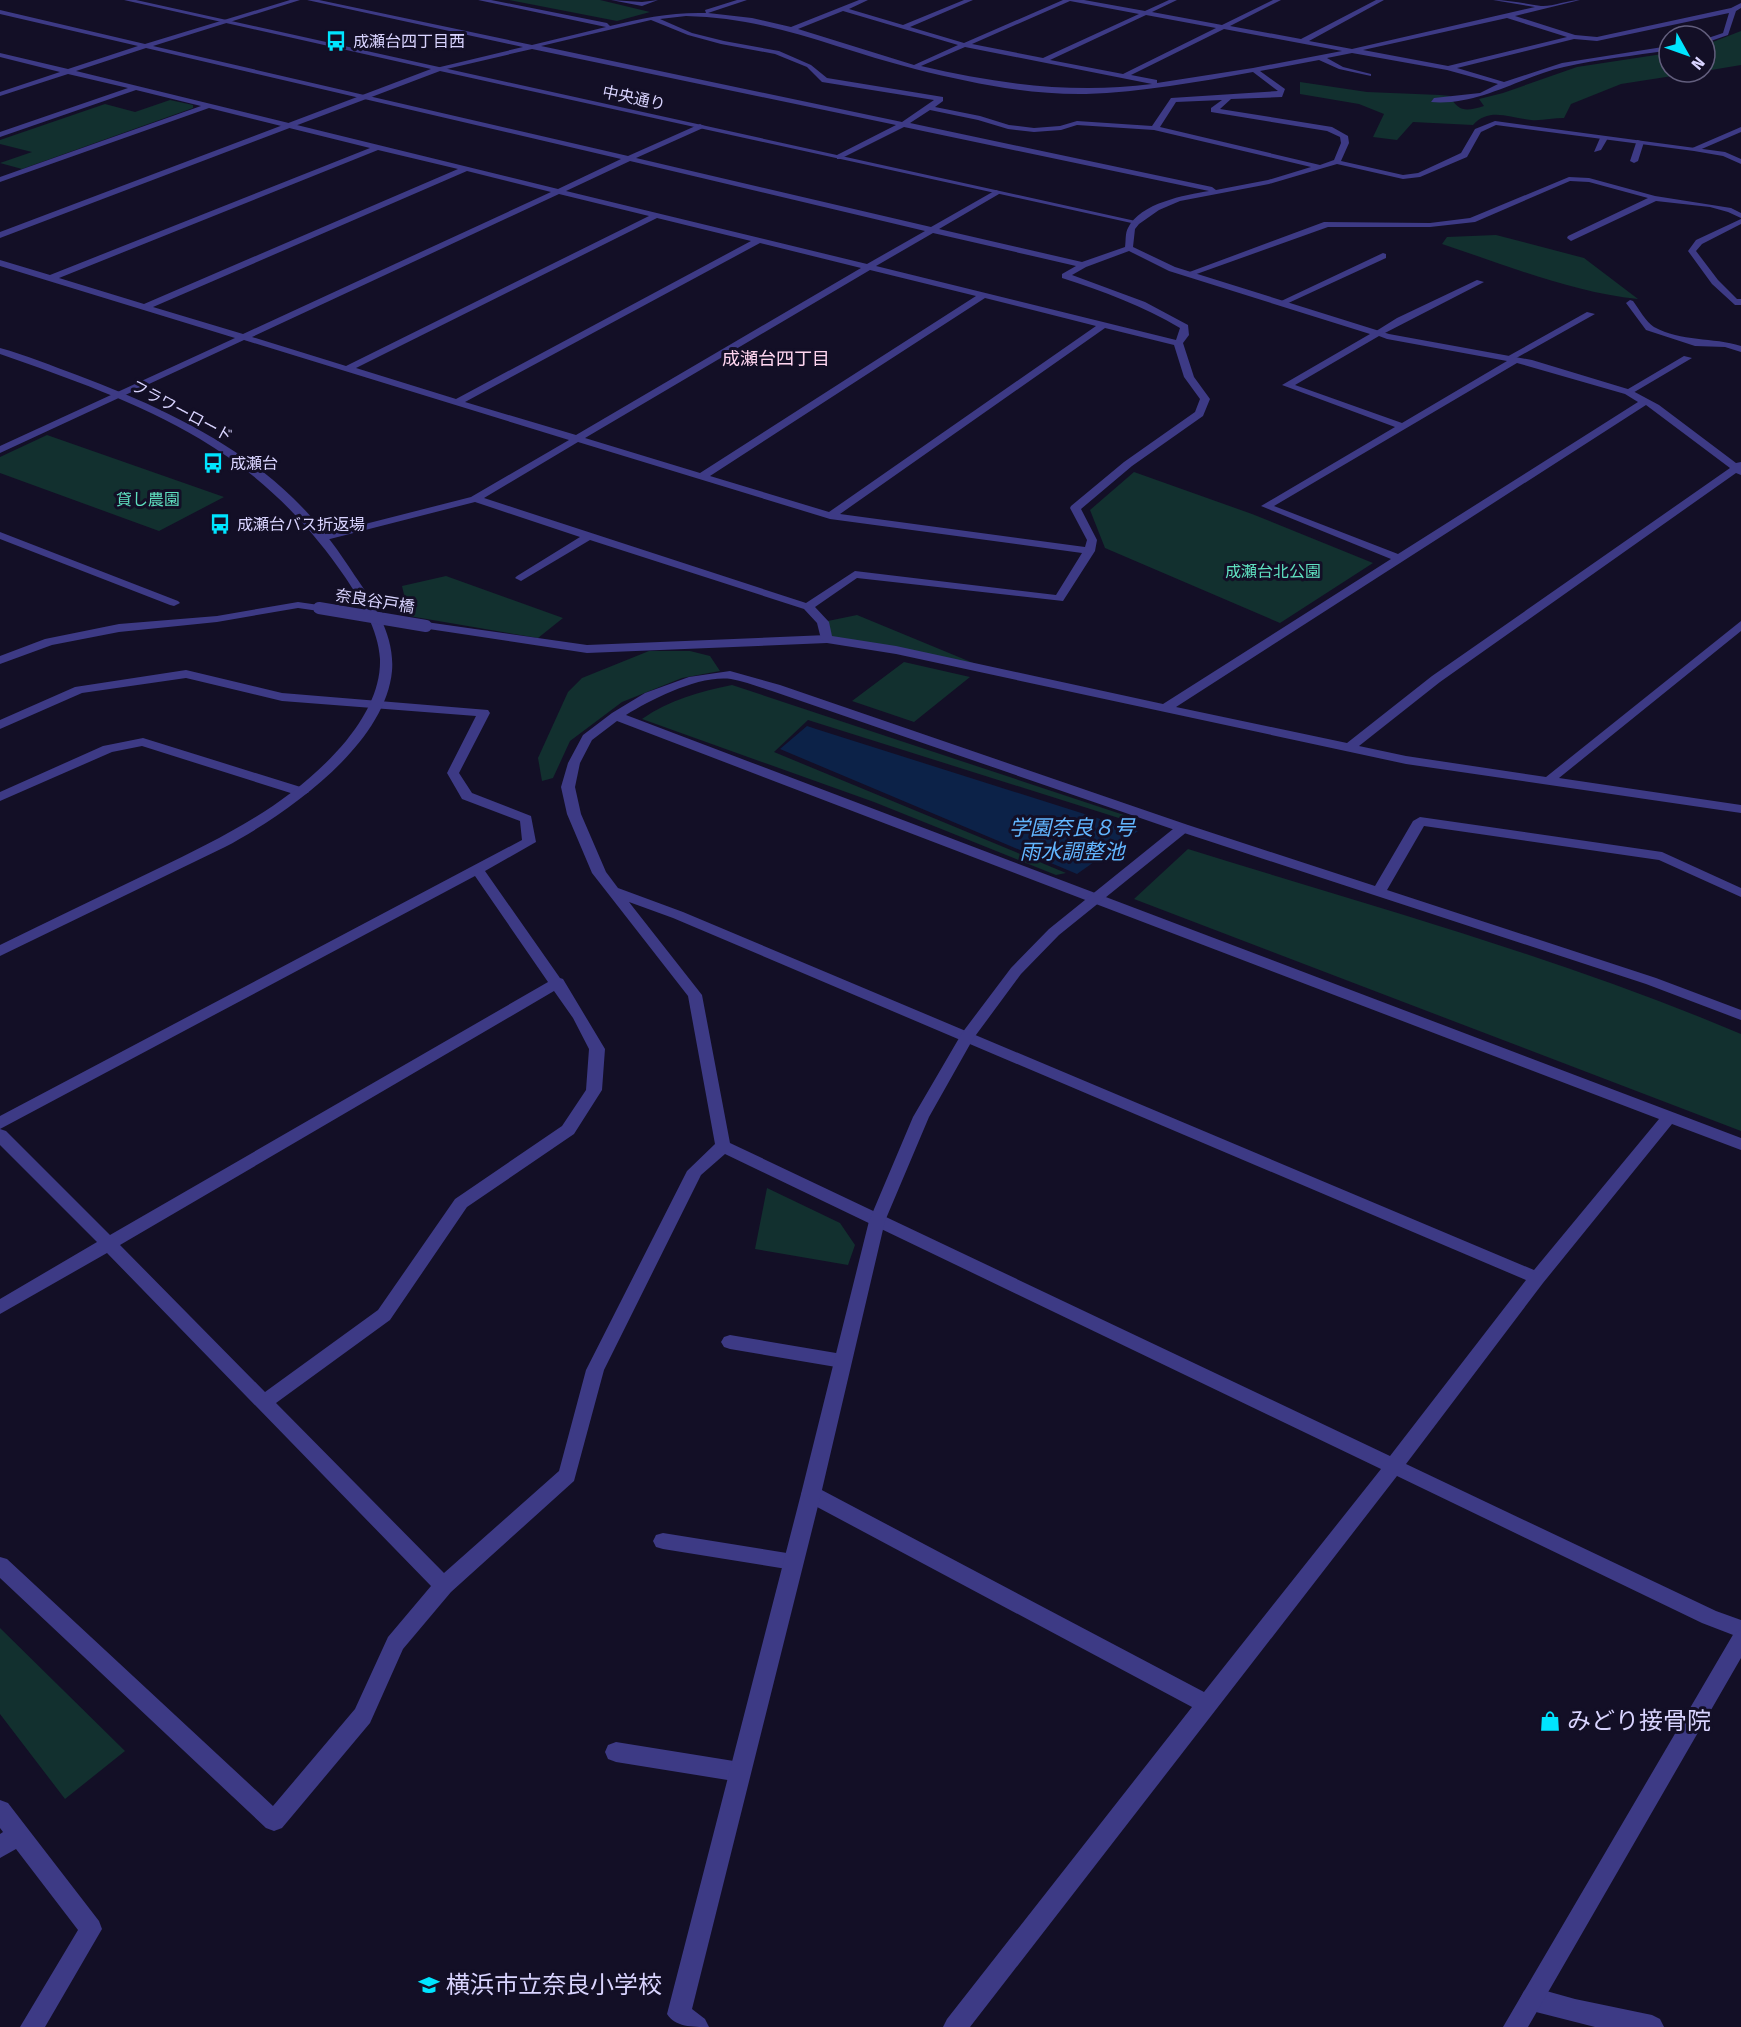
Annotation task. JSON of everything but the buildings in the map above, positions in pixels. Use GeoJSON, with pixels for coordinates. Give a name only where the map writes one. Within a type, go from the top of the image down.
{"type":"FeatureCollection","features":[{"type":"Feature","properties":{"kind":"street","name":"中央通り"},"geometry":{"type":"LineString","coordinates":[[128,0],[1136,222]]}},
{"type":"Feature","properties":{"kind":"street"},"geometry":{"type":"LineString","coordinates":[[0,93],[222,21],[297,0]]}},
{"type":"Feature","properties":{"kind":"street"},"geometry":{"type":"LineString","coordinates":[[310,0],[1220,191]]}},
{"type":"Feature","properties":{"kind":"street"},"geometry":{"type":"LineString","coordinates":[[481,0],[613,26]]}},
{"type":"Feature","properties":{"kind":"street"},"geometry":{"type":"LineString","coordinates":[[614,0],[642,4],[655,0]]}},
{"type":"Feature","properties":{"kind":"street"},"geometry":{"type":"LineString","coordinates":[[698,14],[744,0]]}},
{"type":"Feature","properties":{"kind":"street"},"geometry":{"type":"LineString","coordinates":[[793,29],[865,0]]}},
{"type":"Feature","properties":{"kind":"street"},"geometry":{"type":"LineString","coordinates":[[904,27],[970,0]]}},
{"type":"Feature","properties":{"kind":"street"},"geometry":{"type":"LineString","coordinates":[[914,67],[1068,0]]}},
{"type":"Feature","properties":{"kind":"street"},"geometry":{"type":"LineString","coordinates":[[1073,0],[1448,68],[1504,84]]}},
{"type":"Feature","properties":{"kind":"street"},"geometry":{"type":"LineString","coordinates":[[1044,60],[1174,0]]}},
{"type":"Feature","properties":{"kind":"street"},"geometry":{"type":"LineString","coordinates":[[1124,76],[1278,0]]}},
{"type":"Feature","properties":{"kind":"street"},"geometry":{"type":"LineString","coordinates":[[1301,42],[1381,0]]}},
{"type":"Feature","properties":{"kind":"street"},"geometry":{"type":"LineString","coordinates":[[1496,0],[1545,7]]}},
{"type":"Feature","properties":{"kind":"street"},"geometry":{"type":"LineString","coordinates":[[0,235],[438,69],[669,14],[698,14],[793,29],[914,67],[1005,85],[1053,91],[1118,91],[1322,58],[1577,0]]}},
{"type":"Feature","properties":{"kind":"street"},"geometry":{"type":"LineString","coordinates":[[1508,16],[1574,37],[1597,39],[1733,10],[1741,5]]}},
{"type":"Feature","properties":{"kind":"street"},"geometry":{"type":"LineString","coordinates":[[842,9],[965,45],[1163,84]]}},
{"type":"Feature","properties":{"kind":"street"},"geometry":{"type":"LineString","coordinates":[[1717,37],[1726,34],[1733,10]]}},
{"type":"Feature","properties":{"kind":"street"},"geometry":{"type":"LineString","coordinates":[[0,12],[1083,264]]}},
{"type":"Feature","properties":{"kind":"street"},"geometry":{"type":"LineString","coordinates":[[652,18],[690,34],[723,43],[777,51],[809,66],[825,80],[940,99],[902,124],[840,157]]}},
{"type":"Feature","properties":{"kind":"street"},"geometry":{"type":"LineString","coordinates":[[1448,68],[1574,37]]}},
{"type":"Feature","properties":{"kind":"street"},"geometry":{"type":"LineString","coordinates":[[1434,100],[1482,95],[1504,84],[1562,66],[1657,50]]}},
{"type":"Feature","properties":{"kind":"street"},"geometry":{"type":"LineString","coordinates":[[0,55],[1178,343]]}},
{"type":"Feature","properties":{"kind":"street"},"geometry":{"type":"LineString","coordinates":[[1322,58],[1341,68],[1369,75]]}},
{"type":"Feature","properties":{"kind":"street"},"geometry":{"type":"LineString","coordinates":[[1154,128],[1164,120],[1174,100],[1279,94],[1282,91],[1256,70]]}},
{"type":"Feature","properties":{"kind":"street"},"geometry":{"type":"LineString","coordinates":[[0,135],[136,88]]}},
{"type":"Feature","properties":{"kind":"street"},"geometry":{"type":"LineString","coordinates":[[1229,97],[1214,110],[1329,129],[1344,136],[1345,143],[1337,162]]}},
{"type":"Feature","properties":{"kind":"street"},"geometry":{"type":"LineString","coordinates":[[0,180],[209,106]]}},
{"type":"Feature","properties":{"kind":"street"},"geometry":{"type":"LineString","coordinates":[[929,108],[980,118],[1008,127],[1034,130],[1061,128],[1077,123],[1154,128],[1323,168]]}},
{"type":"Feature","properties":{"kind":"street"},"geometry":{"type":"LineString","coordinates":[[1129,248],[1131,229],[1136,222],[1156,208],[1172,201],[1269,182],[1323,168],[1337,162],[1403,177],[1420,175],[1464,156],[1478,131],[1495,123],[1694,149],[1725,154],[1741,162]]}},
{"type":"Feature","properties":{"kind":"street"},"geometry":{"type":"LineString","coordinates":[[0,450],[700,126]]}},
{"type":"Feature","properties":{"kind":"street"},"geometry":{"type":"LineString","coordinates":[[1694,149],[1741,129]]}},
{"type":"Feature","properties":{"kind":"street"},"geometry":{"type":"LineString","coordinates":[[1597,150],[1604,138]]}},
{"type":"Feature","properties":{"kind":"street"},"geometry":{"type":"LineString","coordinates":[[1634,161],[1640,142]]}},
{"type":"Feature","properties":{"kind":"street"},"geometry":{"type":"LineString","coordinates":[[51,278],[378,147]]}},
{"type":"Feature","properties":{"kind":"street"},"geometry":{"type":"LineString","coordinates":[[145,307],[466,169]]}},
{"type":"Feature","properties":{"kind":"street"},"geometry":{"type":"LineString","coordinates":[[1188,274],[1327,224],[1430,225],[1472,220],[1569,178],[1589,180],[1655,198],[1731,210],[1741,219],[1699,242],[1692,251],[1714,282],[1735,302],[1741,302]]}},
{"type":"Feature","properties":{"kind":"street"},"geometry":{"type":"LineString","coordinates":[[326,537],[475,499],[996,192]]}},
{"type":"Feature","properties":{"kind":"street"},"geometry":{"type":"LineString","coordinates":[[1571,238],[1655,198]]}},
{"type":"Feature","properties":{"kind":"street"},"geometry":{"type":"LineString","coordinates":[[347,369],[657,215]]}},
{"type":"Feature","properties":{"kind":"street"},"geometry":{"type":"LineString","coordinates":[[457,402],[759,240]]}},
{"type":"Feature","properties":{"kind":"street"},"geometry":{"type":"LineString","coordinates":[[1178,343],[1184,335],[1185,327],[1163,313],[1128,296],[1065,276],[1083,264],[1129,248],[1188,274],[1378,333],[1569,373],[1628,392],[1646,401],[1740,468],[1436,680],[1348,749]]}},
{"type":"Feature","properties":{"kind":"street"},"geometry":{"type":"LineString","coordinates":[[1281,303],[1383,256]]}},
{"type":"Feature","properties":{"kind":"street"},"geometry":{"type":"LineString","coordinates":[[0,263],[830,516],[1089,551]]}},
{"type":"Feature","properties":{"kind":"street"},"geometry":{"type":"LineString","coordinates":[[1402,426],[1287,385],[1400,320],[1480,282]]}},
{"type":"Feature","properties":{"kind":"street"},"geometry":{"type":"LineString","coordinates":[[701,477],[984,295]]}},
{"type":"Feature","properties":{"kind":"street"},"geometry":{"type":"LineString","coordinates":[[1630,303],[1649,327],[1695,343],[1726,344],[1741,349]]}},
{"type":"Feature","properties":{"kind":"street"},"geometry":{"type":"LineString","coordinates":[[1400,559],[1266,506],[1590,314]]}},
{"type":"Feature","properties":{"kind":"street"},"geometry":{"type":"LineString","coordinates":[[830,516],[1104,324]]}},
{"type":"Feature","properties":{"kind":"street"},"geometry":{"type":"LineString","coordinates":[[808,607],[855,574],[1059,599],[1089,551],[1092,540],[1075,508],[1128,464],[1199,414],[1205,399],[1189,377],[1178,343]]}},
{"type":"Feature","properties":{"kind":"street","name":"フラワーロード"},"geometry":{"type":"LineString","coordinates":[[0,351],[121,394],[182,423],[230,453],[265,479],[326,537],[366,600],[382,636],[387,662],[384,684],[377,704],[350,744],[302,792],[253,827],[0,951]]}},
{"type":"Feature","properties":{"kind":"street"},"geometry":{"type":"LineString","coordinates":[[1628,392],[1687,358]]}},
{"type":"Feature","properties":{"kind":"street"},"geometry":{"type":"LineString","coordinates":[[1164,709],[1646,401]]}},
{"type":"Feature","properties":{"kind":"street"},"geometry":{"type":"LineString","coordinates":[[475,499],[808,607],[823,622],[827,639]]}},
{"type":"Feature","properties":{"kind":"street"},"geometry":{"type":"LineString","coordinates":[[0,535],[174,603]]}},
{"type":"Feature","properties":{"kind":"street"},"geometry":{"type":"LineString","coordinates":[[521,578],[588,536]]}},
{"type":"Feature","properties":{"kind":"street","name":"奈良谷戸橋"},"geometry":{"type":"LineString","coordinates":[[0,660],[49,642],[119,628],[216,619],[298,605],[586,649],[827,639],[907,653],[1406,760],[1741,809]]}},
{"type":"Feature","properties":{"kind":"street"},"geometry":{"type":"LineString","coordinates":[[1548,781],[1741,625]]}},
{"type":"Feature","properties":{"kind":"street"},"geometry":{"type":"LineString","coordinates":[[0,725],[80,690],[186,674],[282,697],[484,713],[453,773],[467,796],[526,819],[529,842],[0,1123]]}},
{"type":"Feature","properties":{"kind":"street"},"geometry":{"type":"LineString","coordinates":[[723,1146],[695,995],[599,873],[574,814],[568,788],[574,763],[587,738],[616,716],[649,696],[693,680],[730,675],[776,688],[1183,828],[1651,981],[1741,1015]]}},
{"type":"Feature","properties":{"kind":"street"},"geometry":{"type":"LineString","coordinates":[[616,716],[1741,1144]]}},
{"type":"Feature","properties":{"kind":"street"},"geometry":{"type":"LineString","coordinates":[[0,797],[108,749],[143,742],[302,792]]}},
{"type":"Feature","properties":{"kind":"street"},"geometry":{"type":"LineString","coordinates":[[1379,892],[1420,821],[1662,856],[1741,893]]}},
{"type":"Feature","properties":{"kind":"street"},"geometry":{"type":"LineString","coordinates":[[697,2027],[679,2014],[811,1494],[877,1221],[921,1117],[967,1037],[1016,971],[1054,932],[1183,828]]}},
{"type":"Feature","properties":{"kind":"street"},"geometry":{"type":"LineString","coordinates":[[262,1403],[384,1315],[461,1203],[568,1130],[594,1090],[597,1050],[558,982],[478,871]]}},
{"type":"Feature","properties":{"kind":"street"},"geometry":{"type":"LineString","coordinates":[[616,892],[678,915],[1537,1278]]}},
{"type":"Feature","properties":{"kind":"street"},"geometry":{"type":"LineString","coordinates":[[0,1307],[558,982]]}},
{"type":"Feature","properties":{"kind":"street"},"geometry":{"type":"LineString","coordinates":[[955,2027],[1393,1467],[1537,1278],[1669,1117]]}},
{"type":"Feature","properties":{"kind":"street"},"geometry":{"type":"LineString","coordinates":[[0,1135],[111,1244],[262,1403],[444,1586]]}},
{"type":"Feature","properties":{"kind":"street"},"geometry":{"type":"LineString","coordinates":[[723,1146],[1708,1617],[1741,1629]]}},
{"type":"Feature","properties":{"kind":"street"},"geometry":{"type":"LineString","coordinates":[[0,1565],[274,1821],[363,1716],[395,1643],[444,1586],[567,1475],[595,1370],[694,1171],[723,1146]]}},
{"type":"Feature","properties":{"kind":"street"},"geometry":{"type":"LineString","coordinates":[[730,1342],[843,1361]]}},
{"type":"Feature","properties":{"kind":"street"},"geometry":{"type":"LineString","coordinates":[[811,1494],[1206,1704]]}},
{"type":"Feature","properties":{"kind":"street"},"geometry":{"type":"LineString","coordinates":[[663,1541],[793,1562]]}},
{"type":"Feature","properties":{"kind":"street"},"geometry":{"type":"LineString","coordinates":[[1515,2027],[1741,1639]]}},
{"type":"Feature","properties":{"kind":"street"},"geometry":{"type":"LineString","coordinates":[[616,1752],[740,1772]]}},
{"type":"Feature","properties":{"kind":"street"},"geometry":{"type":"LineString","coordinates":[[0,1810],[9,1840],[91,1929],[32,2027]]}},
{"type":"Feature","properties":{"kind":"street"},"geometry":{"type":"LineString","coordinates":[[1532,1999],[1575,2011],[1652,2027]]}},
{"type":"Feature","properties":{"kind":"green space"},"geometry":{"type":"Polygon","coordinates":[[[509,0],[600,0],[650,12],[617,21],[509,0]]]}},
{"type":"Feature","properties":{"kind":"green space"},"geometry":{"type":"Polygon","coordinates":[[[1741,31],[1741,65],[1717,69],[1717,40],[1741,31]]]}},
{"type":"Feature","properties":{"kind":"green space"},"geometry":{"type":"Polygon","coordinates":[[[1657,55],[1657,78],[1621,84],[1571,104],[1564,118],[1535,120],[1493,115],[1486,116],[1473,125],[1413,122],[1397,140],[1373,137],[1384,114],[1359,104],[1300,94],[1300,82],[1367,92],[1440,95],[1450,96],[1460,108],[1468,110],[1484,106],[1479,99],[1577,67],[1657,55]]]}},
{"type":"Feature","properties":{"kind":"green space"},"geometry":{"type":"Polygon","coordinates":[[[170,100],[193,105],[193,108],[22,169],[0,163],[32,152],[0,144],[0,140],[105,104],[135,112],[170,100]]]}},
{"type":"Feature","properties":{"kind":"green space"},"geometry":{"type":"Polygon","coordinates":[[[1496,235],[1584,258],[1638,299],[1563,284],[1442,244],[1447,237],[1496,235]]]}},
{"type":"Feature","properties":{"kind":"green space","name":"貸し農園"},"geometry":{"type":"Polygon","coordinates":[[[47,435],[224,497],[159,531],[0,473],[0,457],[47,435]]]}},
{"type":"Feature","properties":{"kind":"green space","name":"成瀬台北公園"},"geometry":{"type":"Polygon","coordinates":[[[1134,472],[1252,514],[1373,563],[1280,623],[1105,548],[1090,510],[1134,472]]]}},
{"type":"Feature","properties":{"kind":"green space"},"geometry":{"type":"Polygon","coordinates":[[[446,576],[563,618],[538,638],[409,616],[402,586],[446,576]]]}},
{"type":"Feature","properties":{"kind":"green space"},"geometry":{"type":"Polygon","coordinates":[[[857,615],[995,672],[827,639],[823,622],[857,615]]]}},
{"type":"Feature","properties":{"kind":"green space"},"geometry":{"type":"Polygon","coordinates":[[[649,651],[690,651],[710,656],[720,671],[682,678],[622,702],[570,741],[553,778],[542,781],[538,758],[568,692],[582,678],[649,651]]]}},
{"type":"Feature","properties":{"kind":"green space"},"geometry":{"type":"Polygon","coordinates":[[[904,662],[970,677],[914,722],[852,701],[904,662]]]}},
{"type":"Feature","properties":{"kind":"green space"},"geometry":{"type":"Polygon","coordinates":[[[732,685],[1127,816],[1122,819],[808,720],[774,752],[1066,873],[1056,875],[874,802],[642,719],[686,697],[732,685]]]}},
{"type":"Feature","properties":{"kind":"green space"},"geometry":{"type":"Polygon","coordinates":[[[1188,849],[1536,957],[1741,1034],[1741,1131],[1134,899],[1188,849]]]}},
{"type":"Feature","properties":{"kind":"green space"},"geometry":{"type":"Polygon","coordinates":[[[767,1188],[840,1223],[855,1245],[848,1265],[755,1249],[767,1188]]]}},
{"type":"Feature","properties":{"kind":"green space"},"geometry":{"type":"Polygon","coordinates":[[[0,1628],[125,1751],[65,1799],[0,1714],[0,1628]]]}},
{"type":"Feature","properties":{"kind":"water","name":"学園奈良８号 雨水調整池"},"geometry":{"type":"Polygon","coordinates":[[[807,726],[1138,831],[1077,874],[780,749],[807,726]]]}},
{"type":"Feature","properties":{"kind":"place","name":"成瀬台四丁目西"},"geometry":{"type":"Point","coordinates":[336,41]}},
{"type":"Feature","properties":{"kind":"place","name":"成瀬台"},"geometry":{"type":"Point","coordinates":[213,463]}},
{"type":"Feature","properties":{"kind":"place","name":"成瀬台バス折返場"},"geometry":{"type":"Point","coordinates":[220,524]}},
{"type":"Feature","properties":{"kind":"place","name":"みどり接骨院"},"geometry":{"type":"Point","coordinates":[1550,1721]}},
{"type":"Feature","properties":{"kind":"place","name":"横浜市立奈良小学校"},"geometry":{"type":"Point","coordinates":[429,1985]}},
{"type":"Feature","properties":{"kind":"district","name":"成瀬台四丁目"},"geometry":{"type":"Point","coordinates":[776,359]}}]}
